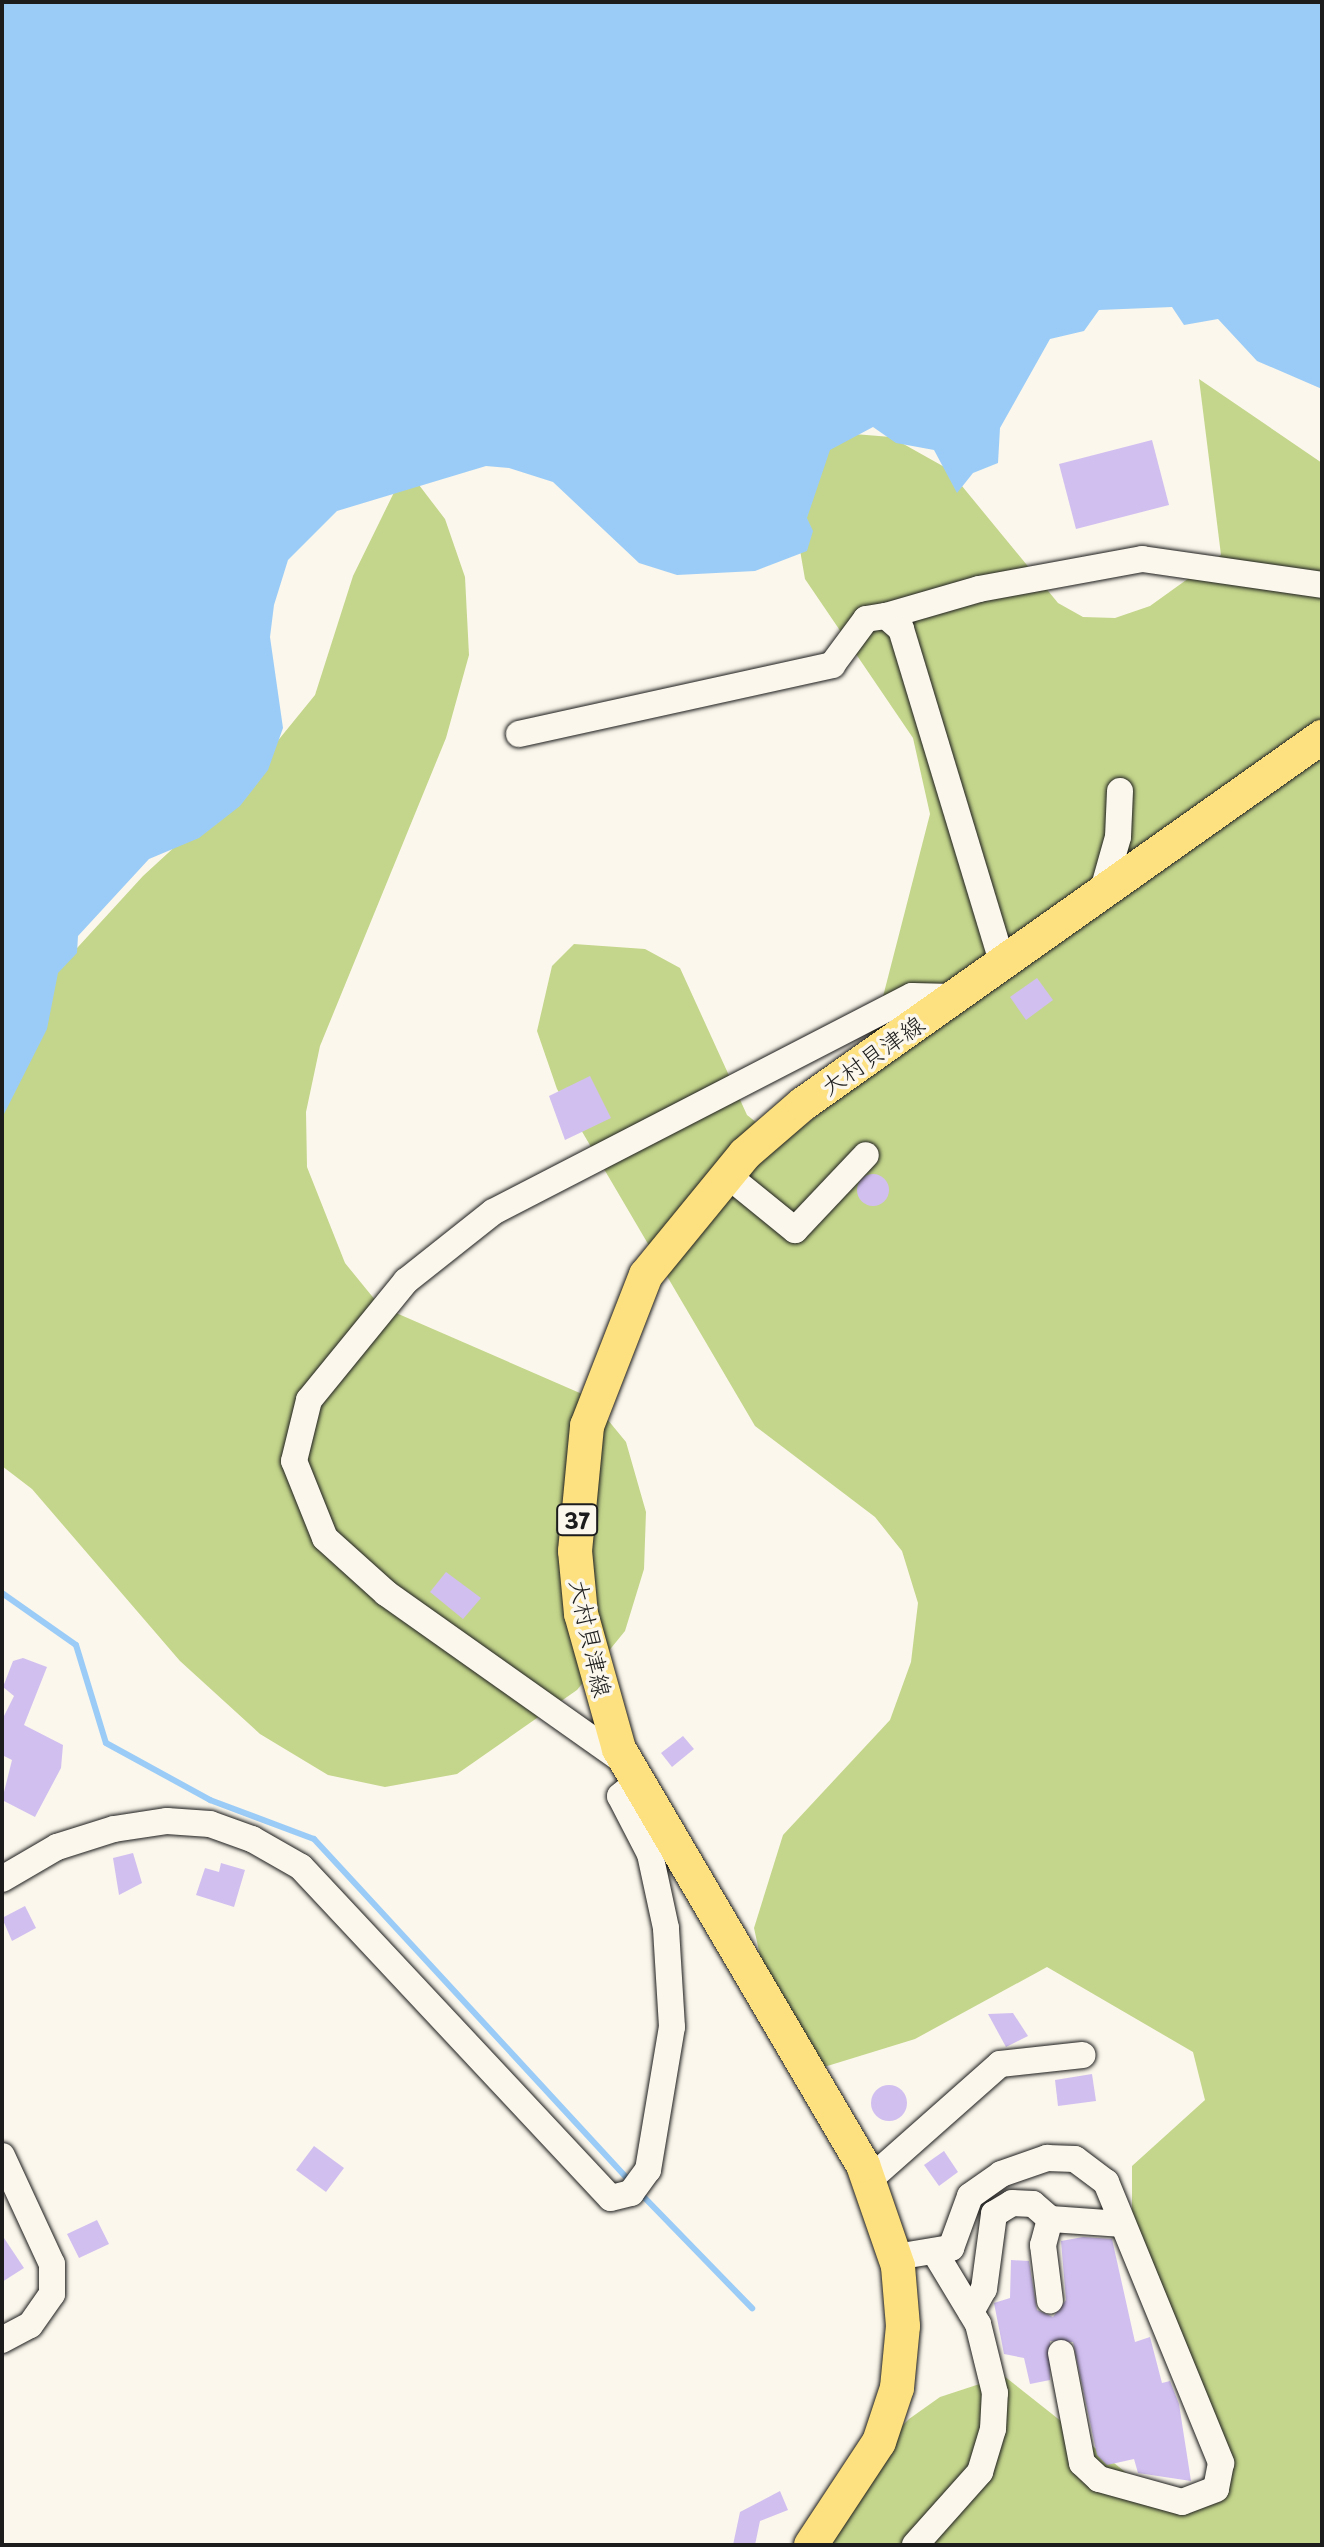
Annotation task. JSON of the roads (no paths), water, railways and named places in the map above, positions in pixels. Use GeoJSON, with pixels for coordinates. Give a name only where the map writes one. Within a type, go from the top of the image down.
{"type":"FeatureCollection","features":[{"type":"Feature","properties":{"kind":"main road","name":"大村貝津線"},"geometry":{"type":"LineString","coordinates":[[811,2545],[879,2442],[897,2388],[903,2326],[896,2257],[869,2180],[631,1773],[581,1614],[575,1551],[587,1426],[646,1275],[726,1174],[803,1104],[1002,961],[1101,897],[1322,737]]}},
{"type":"Feature","properties":{"kind":"street"},"geometry":{"type":"LineString","coordinates":[[519,734],[832,665],[866,619],[979,589],[1142,559],[1322,585]]}},
{"type":"Feature","properties":{"kind":"street"},"geometry":{"type":"LineString","coordinates":[[886,616],[901,629],[1002,961]]}},
{"type":"Feature","properties":{"kind":"street"},"geometry":{"type":"LineString","coordinates":[[1101,897],[1118,837],[1120,791]]}},
{"type":"Feature","properties":{"kind":"street"},"geometry":{"type":"LineString","coordinates":[[2,1879],[57,1847],[114,1829],[167,1821],[252,1839],[301,1867],[611,2198],[631,2193],[648,2170],[672,2027],[666,1928],[650,1854],[620,1796],[631,1773],[386,1593],[325,1538],[294,1461],[309,1400],[406,1281],[493,1212],[912,996],[953,997]]}},
{"type":"Feature","properties":{"kind":"street"},"geometry":{"type":"LineString","coordinates":[[726,1174],[795,1230],[866,1155]]}},
{"type":"Feature","properties":{"kind":"street"},"geometry":{"type":"LineString","coordinates":[[869,2180],[1000,2064],[1083,2055]]}},
{"type":"Feature","properties":{"kind":"street"},"geometry":{"type":"LineString","coordinates":[[2,2156],[52,2264],[52,2294],[30,2325],[2,2340]]}},
{"type":"Feature","properties":{"kind":"street"},"geometry":{"type":"LineString","coordinates":[[896,2257],[951,2248],[970,2196],[1001,2174],[1047,2158],[1075,2159],[1106,2182],[1221,2463],[1216,2489],[1182,2502],[1099,2479],[1082,2463],[1061,2353]]}},
{"type":"Feature","properties":{"kind":"street"},"geometry":{"type":"LineString","coordinates":[[971,2312],[984,2289],[994,2214],[1012,2203],[1033,2204],[1050,2219],[1121,2224]]}},
{"type":"Feature","properties":{"kind":"street"},"geometry":{"type":"LineString","coordinates":[[1050,2219],[1043,2245],[1050,2301]]}},
{"type":"Feature","properties":{"kind":"street"},"geometry":{"type":"LineString","coordinates":[[915,2545],[980,2472],[993,2429],[995,2393],[971,2312],[934,2251]]}},
{"type":"Feature","properties":{"kind":"water"},"geometry":{"type":"Polygon","coordinates":[[[2,2],[1322,2],[1322,389],[1257,361],[1218,319],[1184,325],[1172,307],[1099,310],[1084,331],[1050,339],[1000,428],[998,463],[973,473],[957,493],[934,450],[896,443],[873,427],[830,450],[807,518],[813,531],[807,551],[755,571],[677,575],[639,563],[553,482],[509,468],[486,466],[337,511],[288,560],[274,605],[270,637],[283,728],[268,770],[240,806],[199,838],[149,859],[78,936],[77,953],[58,973],[47,1029],[2,1118],[2,2]]]}},
{"type":"Feature","properties":{"kind":"waterway"},"geometry":{"type":"LineString","coordinates":[[2,1593],[76,1645],[106,1743],[210,1800],[314,1839],[630,2182]]}},
{"type":"Feature","properties":{"kind":"waterway"},"geometry":{"type":"LineString","coordinates":[[640,2193],[752,2308]]}}]}
